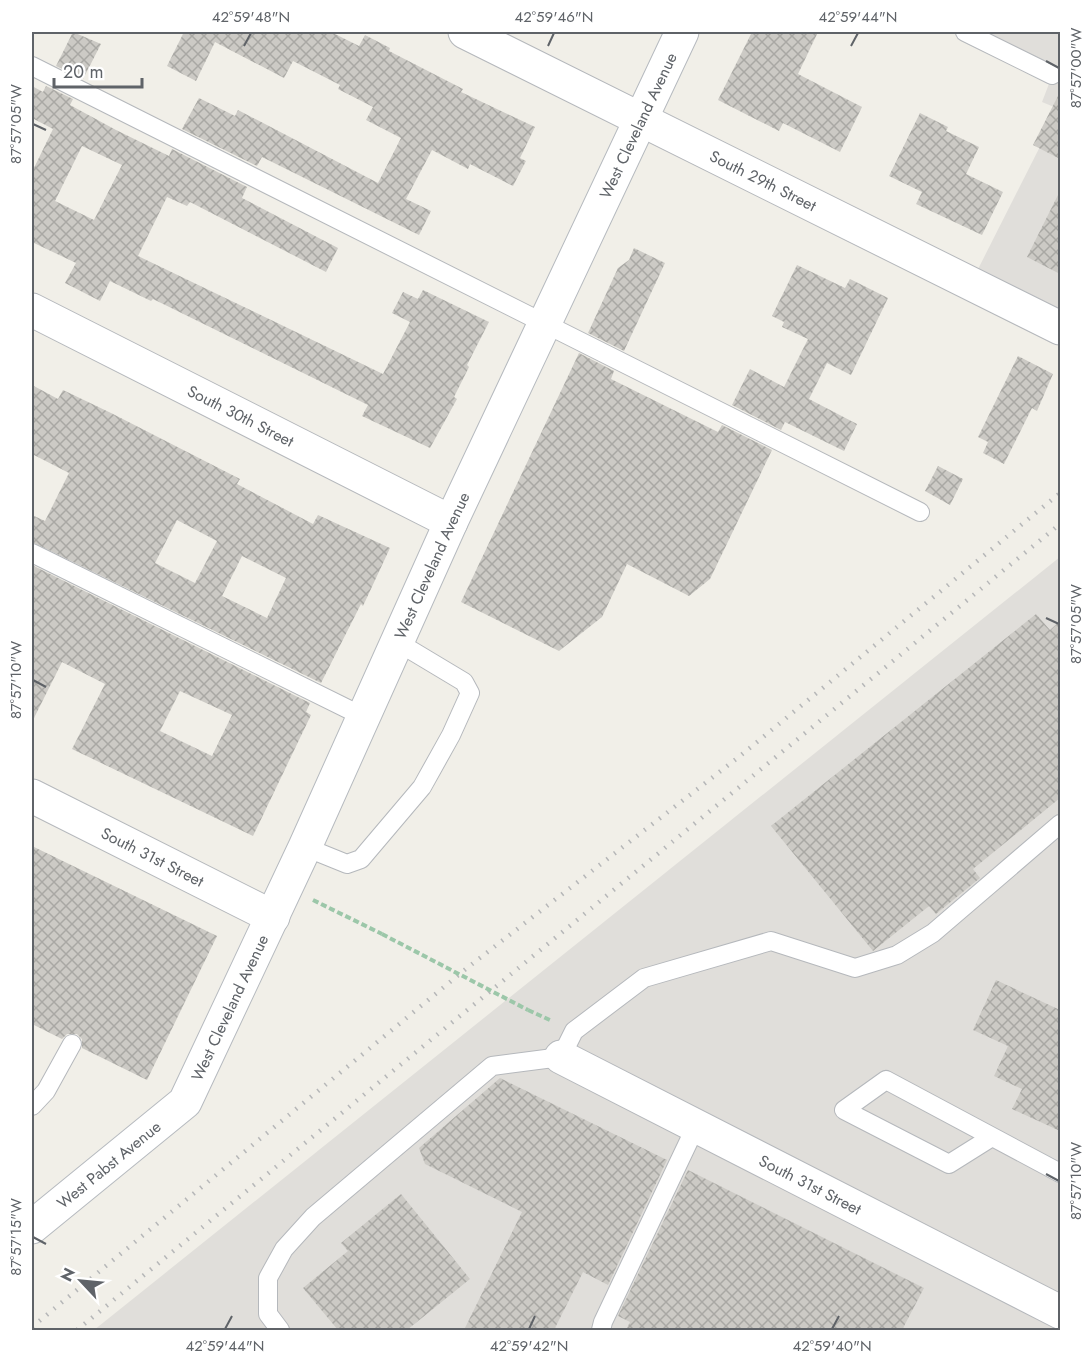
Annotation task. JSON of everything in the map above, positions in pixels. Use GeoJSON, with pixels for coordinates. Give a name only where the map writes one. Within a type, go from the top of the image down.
{"type":"FeatureCollection","features":[{"type":"Feature","properties":{"kind":"street","name":"South 29th Street"},"geometry":{"type":"LineString","coordinates":[[465,32],[1060,328]]}},
{"type":"Feature","properties":{"kind":"street","name":"West Cleveland Avenue"},"geometry":{"type":"LineString","coordinates":[[184,1102],[273,917],[543,324],[682,32]]}},
{"type":"Feature","properties":{"kind":"street","name":"South 30th Street"},"geometry":{"type":"LineString","coordinates":[[32,310],[451,522]]}},
{"type":"Feature","properties":{"kind":"street","name":"South 31st Street"},"geometry":{"type":"LineString","coordinates":[[32,796],[273,917]]}},
{"type":"Feature","properties":{"kind":"street","name":"South 31st Street"},"geometry":{"type":"LineString","coordinates":[[561,1057],[1060,1312]]}},
{"type":"Feature","properties":{"kind":"street","name":"West Pabst Avenue"},"geometry":{"type":"LineString","coordinates":[[32,1227],[184,1102]]}},
{"type":"Feature","properties":{"kind":"lane"},"geometry":{"type":"LineString","coordinates":[[965,32],[1052,75]]}},
{"type":"Feature","properties":{"kind":"lane"},"geometry":{"type":"LineString","coordinates":[[32,66],[920,512]]}},
{"type":"Feature","properties":{"kind":"lane"},"geometry":{"type":"LineString","coordinates":[[32,553],[364,717]]}},
{"type":"Feature","properties":{"kind":"lane"},"geometry":{"type":"LineString","coordinates":[[305,847],[347,864],[361,860],[422,787],[451,735],[470,693],[464,682],[399,643]]}},
{"type":"Feature","properties":{"kind":"lane"},"geometry":{"type":"LineString","coordinates":[[280,1330],[268,1314],[268,1278],[284,1249],[313,1217],[492,1066],[561,1057],[574,1031],[644,978],[771,941],[855,968],[897,955],[933,933],[1060,824]]}},
{"type":"Feature","properties":{"kind":"lane"},"geometry":{"type":"LineString","coordinates":[[32,1106],[46,1091],[72,1044]]}},
{"type":"Feature","properties":{"kind":"lane"},"geometry":{"type":"LineString","coordinates":[[992,1137],[949,1164],[844,1110],[886,1080],[1060,1173]]}},
{"type":"Feature","properties":{"kind":"lane"},"geometry":{"type":"LineString","coordinates":[[601,1330],[696,1126]]}},
{"type":"Feature","properties":{"kind":"path"},"geometry":{"type":"LineString","coordinates":[[309,899],[528,1010]]}},
{"type":"Feature","properties":{"kind":"shaded area"},"geometry":{"type":"Polygon","coordinates":[[[965,32],[1060,32],[1060,328],[971,283],[1059,109],[1042,102],[1052,76],[965,32]]]}},
{"type":"Feature","properties":{"kind":"shaded area"},"geometry":{"type":"Polygon","coordinates":[[[1060,557],[1060,1330],[94,1330],[1060,557]]]}},
{"type":"Feature","properties":{"kind":"building"},"geometry":{"type":"Polygon","coordinates":[[[73,32],[101,44],[83,79],[56,66],[73,32]]]}},
{"type":"Feature","properties":{"kind":"building"},"geometry":{"type":"Polygon","coordinates":[[[184,32],[331,32],[359,46],[365,35],[390,48],[389,51],[463,89],[461,92],[535,127],[520,158],[526,161],[513,186],[470,164],[468,169],[432,150],[406,199],[431,211],[419,235],[262,157],[257,166],[182,129],[199,98],[235,116],[238,110],[378,183],[401,138],[366,120],[373,107],[338,89],[340,85],[293,61],[284,78],[215,42],[196,81],[167,66],[184,32]]]}},
{"type":"Feature","properties":{"kind":"building"},"geometry":{"type":"Polygon","coordinates":[[[752,32],[818,32],[798,74],[862,107],[840,152],[783,123],[779,131],[718,100],[752,32]]]}},
{"type":"Feature","properties":{"kind":"building"},"geometry":{"type":"Polygon","coordinates":[[[32,86],[43,92],[46,86],[73,99],[70,105],[116,130],[169,156],[172,149],[247,187],[242,198],[338,248],[326,272],[190,202],[187,206],[167,197],[138,256],[383,374],[410,322],[392,313],[403,292],[418,299],[423,290],[489,322],[467,365],[469,367],[454,397],[457,399],[430,448],[362,416],[368,405],[153,299],[151,301],[110,281],[100,301],[65,283],[76,263],[34,243],[32,247],[32,172],[53,129],[32,118],[32,86]],[[82,146],[55,201],[94,220],[122,165],[82,146]]]}},
{"type":"Feature","properties":{"kind":"building"},"geometry":{"type":"Polygon","coordinates":[[[1060,92],[1060,159],[1033,145],[1060,92]]]}},
{"type":"Feature","properties":{"kind":"building"},"geometry":{"type":"Polygon","coordinates":[[[920,113],[948,127],[946,131],[979,147],[966,174],[1003,192],[982,235],[916,204],[922,192],[889,176],[920,113]]]}},
{"type":"Feature","properties":{"kind":"building"},"geometry":{"type":"Polygon","coordinates":[[[1060,191],[1060,274],[1027,257],[1060,191]]]}},
{"type":"Feature","properties":{"kind":"building"},"geometry":{"type":"Polygon","coordinates":[[[634,248],[665,263],[624,351],[588,333],[618,268],[629,260],[634,248]]]}},
{"type":"Feature","properties":{"kind":"building"},"geometry":{"type":"Polygon","coordinates":[[[797,265],[845,288],[850,279],[888,298],[851,375],[827,363],[809,399],[857,424],[844,451],[785,422],[781,430],[732,405],[750,369],[784,387],[808,339],[782,327],[784,322],[772,316],[797,265]]]}},
{"type":"Feature","properties":{"kind":"building"},"geometry":{"type":"Polygon","coordinates":[[[579,353],[614,371],[611,379],[718,432],[722,425],[772,450],[710,579],[689,596],[627,564],[602,617],[559,651],[461,602],[579,353]]]}},
{"type":"Feature","properties":{"kind":"building"},"geometry":{"type":"Polygon","coordinates":[[[1018,356],[1053,374],[1037,411],[1032,408],[1004,464],[983,453],[988,442],[978,437],[1018,356]]]}},
{"type":"Feature","properties":{"kind":"building"},"geometry":{"type":"Polygon","coordinates":[[[32,385],[58,399],[63,390],[240,479],[237,484],[313,524],[318,515],[390,548],[363,606],[361,604],[321,683],[32,542],[32,515],[45,521],[69,473],[32,454],[32,385]],[[177,520],[155,563],[195,583],[217,541],[177,520]],[[242,556],[222,596],[267,618],[286,578],[242,556]]]}},
{"type":"Feature","properties":{"kind":"building"},"geometry":{"type":"Polygon","coordinates":[[[938,466],[963,479],[950,505],[925,491],[938,466]]]}},
{"type":"Feature","properties":{"kind":"building"},"geometry":{"type":"Polygon","coordinates":[[[32,565],[310,703],[306,712],[311,715],[253,836],[72,749],[105,684],[62,662],[32,722],[32,565]],[[180,691],[160,731],[212,756],[232,715],[180,691]]]}},
{"type":"Feature","properties":{"kind":"building"},"geometry":{"type":"Polygon","coordinates":[[[1036,614],[1050,630],[1060,621],[1060,798],[973,869],[980,878],[936,914],[929,906],[873,951],[771,826],[1036,614]]]}},
{"type":"Feature","properties":{"kind":"building"},"geometry":{"type":"Polygon","coordinates":[[[32,846],[217,936],[147,1080],[82,1048],[82,1039],[77,1034],[67,1034],[62,1039],[32,1024],[32,846]]]}},
{"type":"Feature","properties":{"kind":"building"},"geometry":{"type":"Polygon","coordinates":[[[996,980],[1060,1010],[1060,1131],[1012,1109],[1022,1089],[994,1076],[1008,1046],[973,1030],[996,980]]]}},
{"type":"Feature","properties":{"kind":"building"},"geometry":{"type":"Polygon","coordinates":[[[500,1078],[667,1160],[608,1285],[583,1272],[554,1330],[464,1330],[522,1212],[425,1164],[419,1148],[500,1078]]]}},
{"type":"Feature","properties":{"kind":"building"},"geometry":{"type":"Polygon","coordinates":[[[688,1170],[924,1288],[902,1330],[626,1330],[630,1322],[618,1316],[688,1170]]]}},
{"type":"Feature","properties":{"kind":"building"},"geometry":{"type":"Polygon","coordinates":[[[401,1194],[470,1279],[407,1330],[338,1330],[303,1288],[348,1251],[341,1243],[401,1194]]]}},
{"type":"Feature","properties":{"kind":"railway"},"geometry":{"type":"LineString","coordinates":[[32,1327],[467,968],[740,756],[1060,493]]}},
{"type":"Feature","properties":{"kind":"railway"},"geometry":{"type":"LineString","coordinates":[[77,1330],[1060,524]]}}]}
